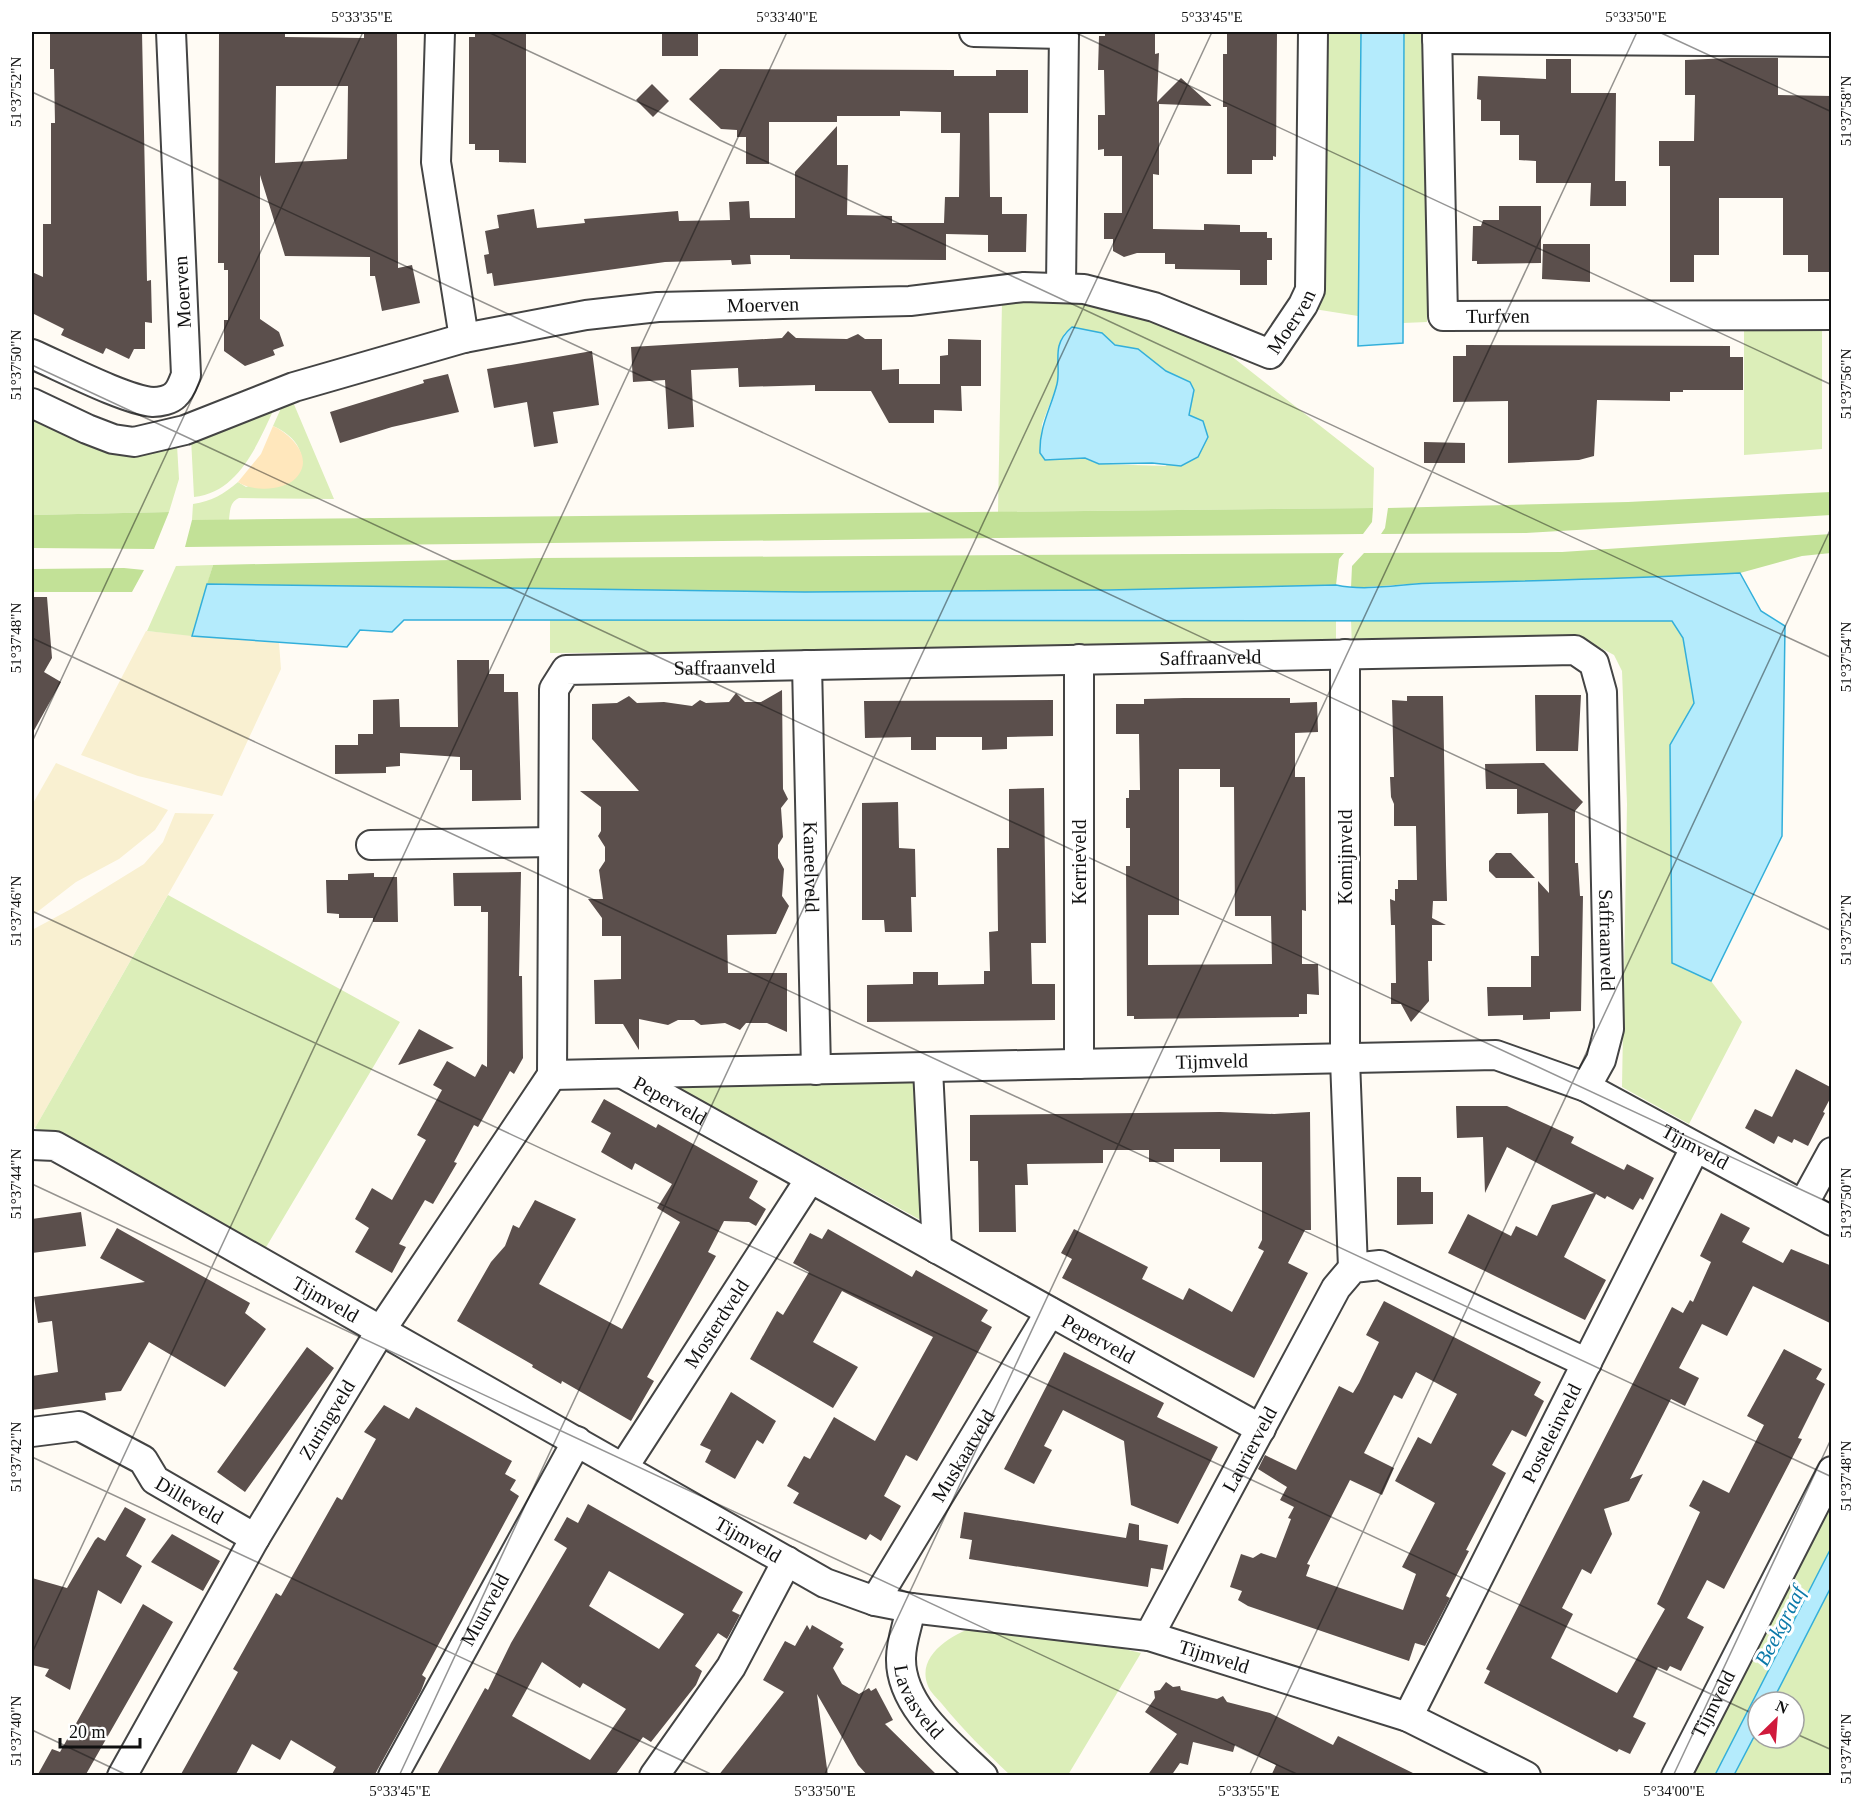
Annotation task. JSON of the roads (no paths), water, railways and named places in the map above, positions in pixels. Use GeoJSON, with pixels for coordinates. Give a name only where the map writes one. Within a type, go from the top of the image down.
{"type":"FeatureCollection","features":[{"type":"Feature","properties":{"kind":"street","name":"Moerven"},"geometry":{"type":"LineString","coordinates":[[32,354],[134,398],[154,402],[166,400],[180,389],[186,375],[171,32]]}},
{"type":"Feature","properties":{"kind":"street"},"geometry":{"type":"LineString","coordinates":[[440,32],[436,162],[464,338]]}},
{"type":"Feature","properties":{"kind":"street"},"geometry":{"type":"LineString","coordinates":[[974,32],[1064,33],[1061,286]]}},
{"type":"Feature","properties":{"kind":"street","name":"Moerven"},"geometry":{"type":"LineString","coordinates":[[32,403],[113,439],[134,442],[185,430],[294,387],[464,338],[586,315],[658,307],[910,302],[1024,287],[1061,286],[1084,289],[1154,307],[1270,354],[1304,305],[1310,290],[1313,32]]}},
{"type":"Feature","properties":{"kind":"street","name":"Turfven"},"geometry":{"type":"LineString","coordinates":[[1832,42],[1437,35],[1443,316],[1832,315]]}},
{"type":"Feature","properties":{"kind":"street","name":"Saffraanveld"},"geometry":{"type":"LineString","coordinates":[[552,1075],[554,690],[566,670],[1575,650],[1594,663],[1602,692],[1610,1029],[1601,1060],[1586,1087]]}},
{"type":"Feature","properties":{"kind":"street","name":"Komijnveld"},"geometry":{"type":"LineString","coordinates":[[1345,654],[1345,1060]]}},
{"type":"Feature","properties":{"kind":"street","name":"Kerrieveld"},"geometry":{"type":"LineString","coordinates":[[1079,659],[1079,1064]]}},
{"type":"Feature","properties":{"kind":"street","name":"Kaneelveld"},"geometry":{"type":"LineString","coordinates":[[807,665],[816,1070]]}},
{"type":"Feature","properties":{"kind":"street"},"geometry":{"type":"LineString","coordinates":[[370,845],[553,842]]}},
{"type":"Feature","properties":{"kind":"street","name":"Tijmveld"},"geometry":{"type":"LineString","coordinates":[[552,1075],[928,1069],[1496,1055],[1586,1087],[1695,1148],[1804,1203],[1832,1221]]}},
{"type":"Feature","properties":{"kind":"street"},"geometry":{"type":"LineString","coordinates":[[1345,1060],[1353,1268],[1380,1265],[1587,1363]]}},
{"type":"Feature","properties":{"kind":"street"},"geometry":{"type":"LineString","coordinates":[[928,1069],[937,1249]]}},
{"type":"Feature","properties":{"kind":"street","name":"Peperveld"},"geometry":{"type":"LineString","coordinates":[[623,1074],[1261,1429]]}},
{"type":"Feature","properties":{"kind":"street","name":"Zuringveld"},"geometry":{"type":"LineString","coordinates":[[122,1776],[255,1538],[381,1330],[552,1075]]}},
{"type":"Feature","properties":{"kind":"street","name":"Tijmveld"},"geometry":{"type":"LineString","coordinates":[[32,1145],[55,1146],[825,1583],[875,1601],[911,1608],[1149,1636],[1408,1717],[1526,1776]]}},
{"type":"Feature","properties":{"kind":"street","name":"Posteleinveld"},"geometry":{"type":"LineString","coordinates":[[1408,1717],[1695,1148]]}},
{"type":"Feature","properties":{"kind":"street"},"geometry":{"type":"LineString","coordinates":[[1804,1203],[1832,1152]]}},
{"type":"Feature","properties":{"kind":"street","name":"Mosterdveld"},"geometry":{"type":"LineString","coordinates":[[623,1468],[810,1179]]}},
{"type":"Feature","properties":{"kind":"street","name":"Laurierveld"},"geometry":{"type":"LineString","coordinates":[[1149,1636],[1336,1288],[1353,1268]]}},
{"type":"Feature","properties":{"kind":"street","name":"Muskaatveld"},"geometry":{"type":"LineString","coordinates":[[875,1601],[1050,1312]]}},
{"type":"Feature","properties":{"kind":"street","name":"Dilleveld"},"geometry":{"type":"LineString","coordinates":[[32,1432],[80,1426],[143,1460],[155,1480],[255,1538]]}},
{"type":"Feature","properties":{"kind":"street","name":"Muurveld"},"geometry":{"type":"LineString","coordinates":[[393,1776],[577,1441]]}},
{"type":"Feature","properties":{"kind":"street","name":"Tijmveld"},"geometry":{"type":"LineString","coordinates":[[1676,1776],[1832,1472]]}},
{"type":"Feature","properties":{"kind":"street"},"geometry":{"type":"LineString","coordinates":[[654,1776],[731,1667],[787,1561]]}},
{"type":"Feature","properties":{"kind":"street","name":"Lavasveld"},"geometry":{"type":"LineString","coordinates":[[911,1608],[901,1657],[904,1683],[930,1725],[983,1776]]}},
{"type":"Feature","properties":{"kind":"water"},"geometry":{"type":"Polygon","coordinates":[[[1361,32],[1404,32],[1403,343],[1358,346],[1361,32]]]}},
{"type":"Feature","properties":{"kind":"water"},"geometry":{"type":"Polygon","coordinates":[[[1072,327],[1102,333],[1115,345],[1138,349],[1166,371],[1190,382],[1194,390],[1189,415],[1203,421],[1208,437],[1198,457],[1181,466],[1152,463],[1099,464],[1085,458],[1045,460],[1040,453],[1040,444],[1043,426],[1057,384],[1059,346],[1072,327]]]}},
{"type":"Feature","properties":{"kind":"water"},"geometry":{"type":"Polygon","coordinates":[[[1740,573],[1761,611],[1785,626],[1782,836],[1711,981],[1672,963],[1670,745],[1694,703],[1683,638],[1672,621],[404,620],[392,632],[360,630],[347,647],[192,636],[207,584],[805,592],[1108,590],[1336,585],[1361,588],[1425,583],[1740,573]]]}},
{"type":"Feature","properties":{"kind":"water"},"geometry":{"type":"Polygon","coordinates":[[[1831,1548],[1831,1587],[1778,1690],[1758,1690],[1831,1548]]]}},
{"type":"Feature","properties":{"kind":"water"},"geometry":{"type":"Polygon","coordinates":[[[1746,1714],[1747,1750],[1734,1775],[1715,1775],[1746,1714]]]}},
{"type":"Feature","properties":{"kind":"water label","name":"Beekgraaf"},"geometry":{"type":"Point","coordinates":[1780,1626]}}]}
